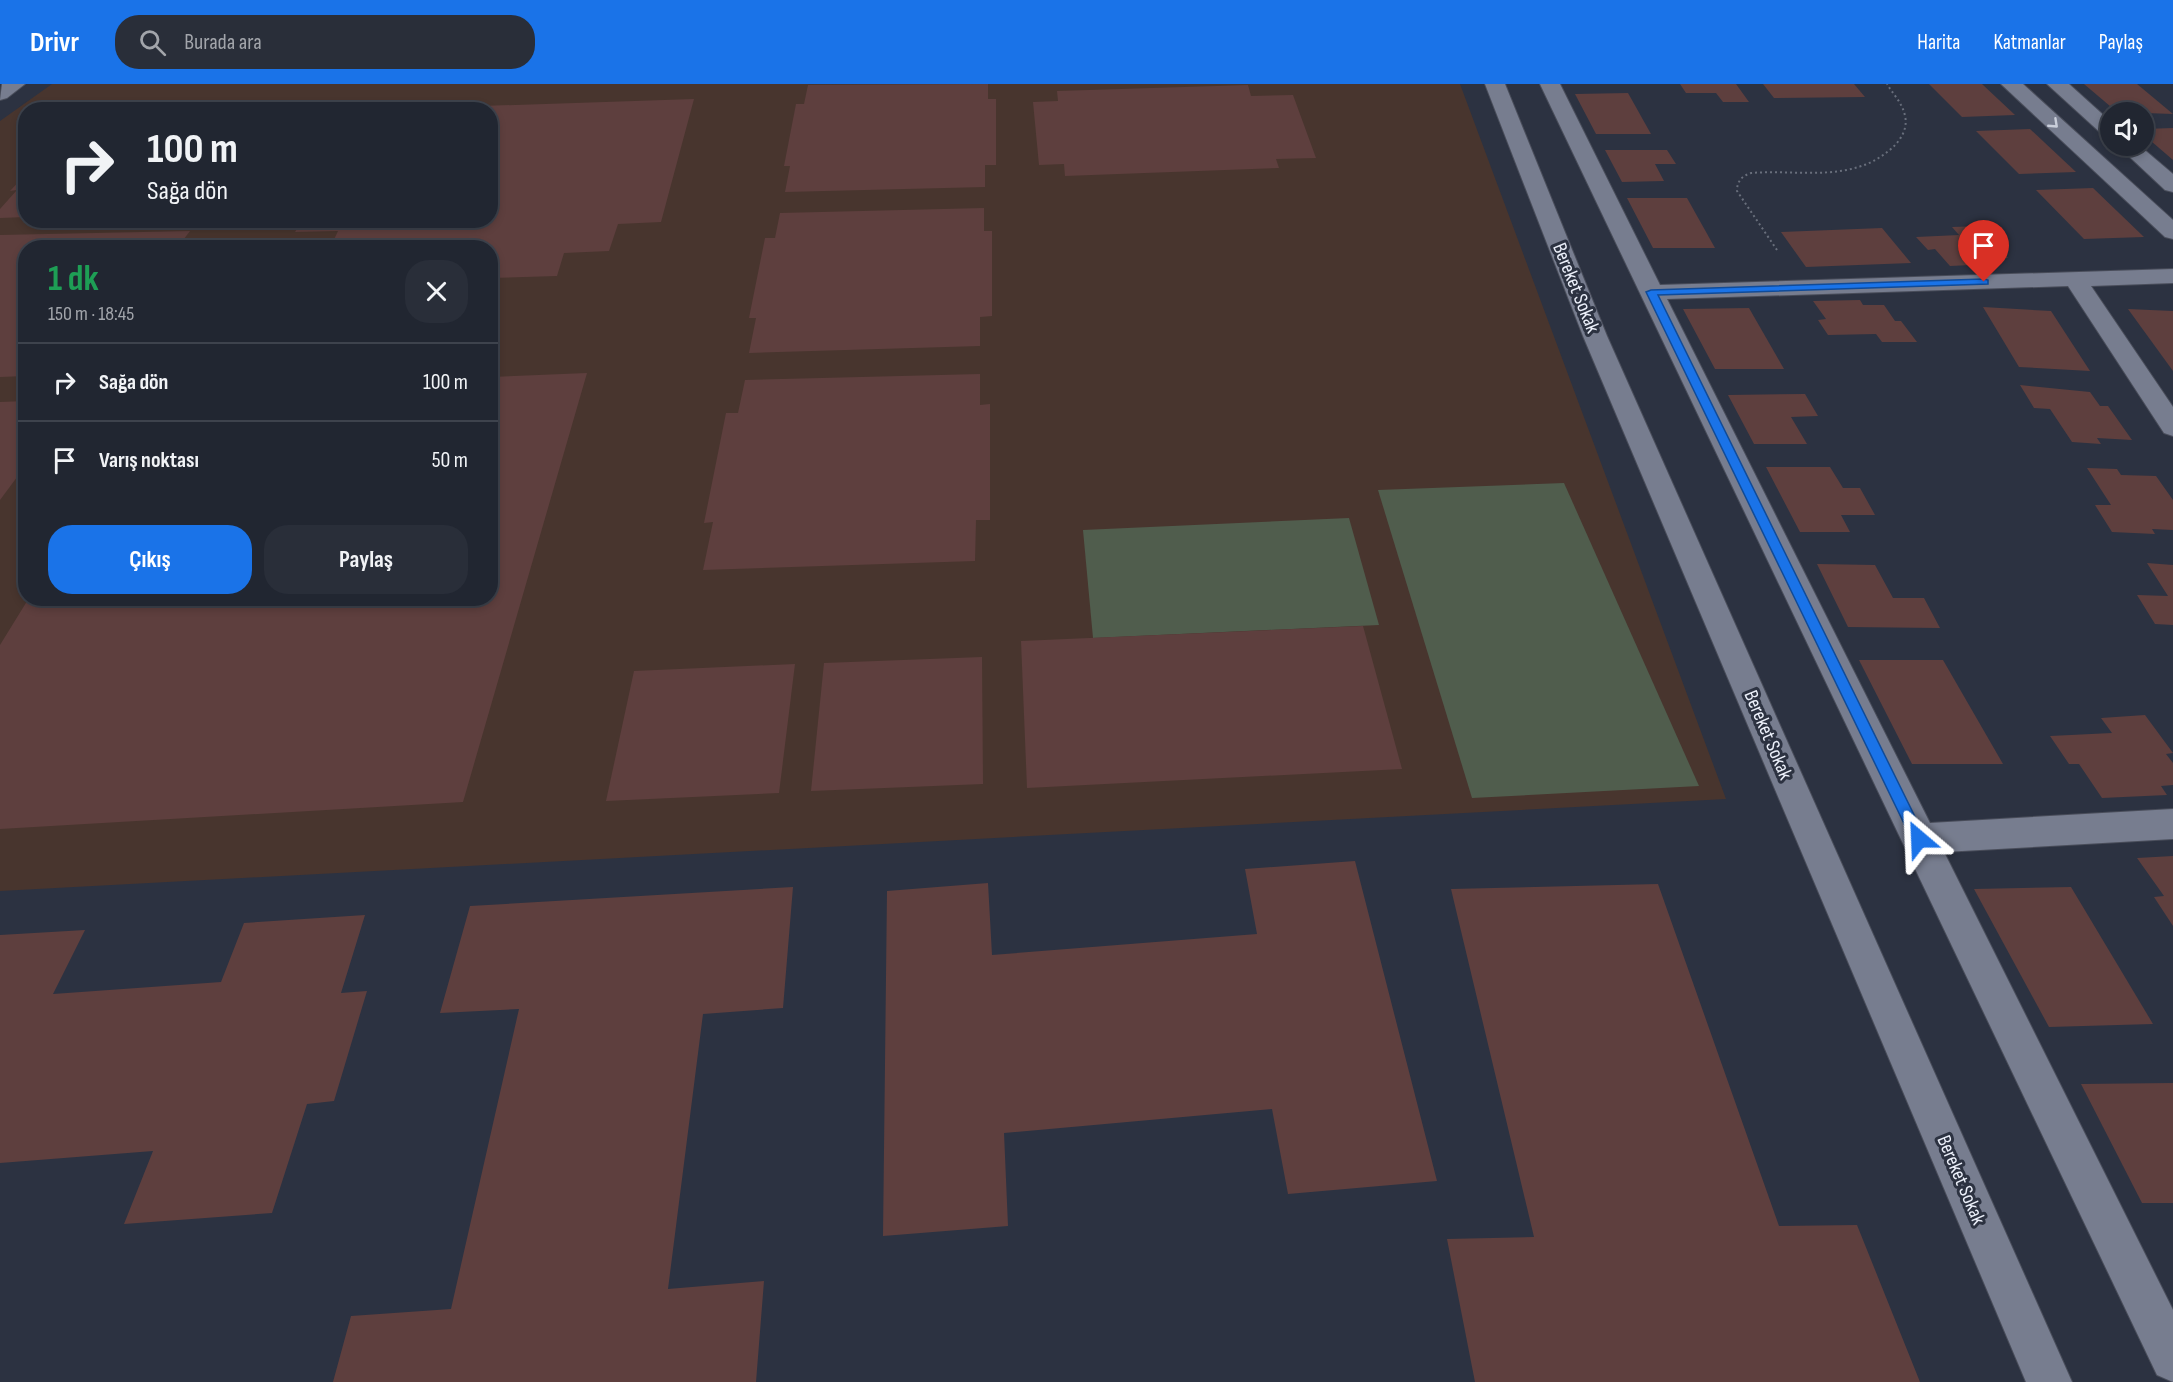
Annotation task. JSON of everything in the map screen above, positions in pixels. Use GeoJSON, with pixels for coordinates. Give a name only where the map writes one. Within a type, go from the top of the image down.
{"type":"FeatureCollection","features":[{"type":"Feature","properties":{"kind":"street"},"geometry":{"type":"LineString","coordinates":[[0,94],[15,84]]}},
{"type":"Feature","properties":{"kind":"street","name":"Bereket Sokak"},"geometry":{"type":"LineString","coordinates":[[1495,84],[1595,336],[2049,1382]]}},
{"type":"Feature","properties":{"kind":"street"},"geometry":{"type":"LineString","coordinates":[[1550,84],[2173,1359]]}},
{"type":"Feature","properties":{"kind":"street"},"geometry":{"type":"LineString","coordinates":[[2011,84],[2173,232]]}},
{"type":"Feature","properties":{"kind":"street"},"geometry":{"type":"LineString","coordinates":[[2057,84],[2100,122]]}},
{"type":"Feature","properties":{"kind":"street"},"geometry":{"type":"LineString","coordinates":[[2140,156],[2173,185]]}},
{"type":"Feature","properties":{"kind":"street"},"geometry":{"type":"LineString","coordinates":[[1651,292],[2173,276]]}},
{"type":"Feature","properties":{"kind":"street"},"geometry":{"type":"LineString","coordinates":[[2075,279],[2173,427]]}},
{"type":"Feature","properties":{"kind":"street"},"geometry":{"type":"LineString","coordinates":[[1919,839],[2173,824]]}},
{"type":"Feature","properties":{"kind":"path"},"geometry":{"type":"LineString","coordinates":[[1803,288],[1737,191],[1737,184],[1743,176],[1751,173],[1853,172],[1883,159],[1902,138],[1906,122],[1904,111],[1887,84]]}},
{"type":"Feature","properties":{"kind":"shaded area"},"geometry":{"type":"Polygon","coordinates":[[[52,84],[1460,84],[1726,799],[0,891],[0,121],[18,108],[18,228],[498,228],[498,102],[27,102],[52,84]]]}},
{"type":"Feature","properties":{"kind":"green space"},"geometry":{"type":"Polygon","coordinates":[[[1564,483],[1699,786],[1472,798],[1378,490],[1564,483]]]}},
{"type":"Feature","properties":{"kind":"green space"},"geometry":{"type":"Polygon","coordinates":[[[1349,518],[1379,625],[1093,638],[1083,530],[1349,518]]]}},
{"type":"Feature","properties":{"kind":"building"},"geometry":{"type":"Polygon","coordinates":[[[988,84],[988,99],[996,99],[996,165],[985,165],[985,187],[785,192],[790,166],[784,166],[796,104],[804,104],[808,85],[988,84]]]}},
{"type":"Feature","properties":{"kind":"building"},"geometry":{"type":"Polygon","coordinates":[[[1680,84],[1736,84],[1749,102],[1723,102],[1716,93],[1686,93],[1680,84]]]}},
{"type":"Feature","properties":{"kind":"building"},"geometry":{"type":"Polygon","coordinates":[[[1763,84],[1854,84],[1865,97],[1774,98],[1763,84]]]}},
{"type":"Feature","properties":{"kind":"building"},"geometry":{"type":"Polygon","coordinates":[[[1929,84],[1982,84],[2015,115],[1962,117],[1929,84]]]}},
{"type":"Feature","properties":{"kind":"building"},"geometry":{"type":"Polygon","coordinates":[[[2084,84],[2137,84],[2173,114],[2154,113],[2154,102],[2105,102],[2084,84]]]}},
{"type":"Feature","properties":{"kind":"building"},"geometry":{"type":"Polygon","coordinates":[[[1248,85],[1251,96],[1293,95],[1316,158],[1276,159],[1279,168],[1065,176],[1064,164],[1039,165],[1033,102],[1058,101],[1057,91],[1248,85]]]}},
{"type":"Feature","properties":{"kind":"building"},"geometry":{"type":"Polygon","coordinates":[[[1628,93],[1651,134],[1596,134],[1575,94],[1628,93]]]}},
{"type":"Feature","properties":{"kind":"building"},"geometry":{"type":"Polygon","coordinates":[[[694,99],[661,222],[618,224],[609,251],[564,253],[557,276],[498,278],[498,240],[334,240],[338,231],[295,232],[297,228],[498,228],[498,105],[694,99]]]}},
{"type":"Feature","properties":{"kind":"building"},"geometry":{"type":"Polygon","coordinates":[[[2173,128],[2173,160],[2154,144],[2154,129],[2173,128]]]}},
{"type":"Feature","properties":{"kind":"building"},"geometry":{"type":"Polygon","coordinates":[[[2030,129],[2076,172],[2019,174],[1976,131],[2030,129]]]}},
{"type":"Feature","properties":{"kind":"building"},"geometry":{"type":"Polygon","coordinates":[[[1605,150],[1667,150],[1676,164],[1655,164],[1664,181],[1622,182],[1605,150]]]}},
{"type":"Feature","properties":{"kind":"building"},"geometry":{"type":"Polygon","coordinates":[[[18,182],[18,217],[0,218],[0,209],[17,190],[10,191],[18,182]]]}},
{"type":"Feature","properties":{"kind":"building"},"geometry":{"type":"Polygon","coordinates":[[[2093,188],[2144,237],[2084,239],[2036,190],[2093,188]]]}},
{"type":"Feature","properties":{"kind":"building"},"geometry":{"type":"Polygon","coordinates":[[[1627,198],[1687,198],[1715,248],[1653,248],[1627,198]]]}},
{"type":"Feature","properties":{"kind":"building"},"geometry":{"type":"Polygon","coordinates":[[[984,208],[984,231],[992,231],[992,316],[980,317],[980,346],[749,353],[756,318],[749,318],[765,238],[775,238],[780,213],[984,208]]]}},
{"type":"Feature","properties":{"kind":"building"},"geometry":{"type":"Polygon","coordinates":[[[1982,226],[1999,244],[1995,244],[2008,258],[1989,259],[1993,264],[1950,266],[1935,249],[1928,250],[1916,237],[1959,235],[1952,227],[1982,226]]]}},
{"type":"Feature","properties":{"kind":"building"},"geometry":{"type":"Polygon","coordinates":[[[1882,228],[1911,263],[1806,267],[1781,232],[1882,228]]]}},
{"type":"Feature","properties":{"kind":"building"},"geometry":{"type":"Polygon","coordinates":[[[190,231],[183,240],[18,240],[18,376],[0,377],[0,235],[190,231]]]}},
{"type":"Feature","properties":{"kind":"building"},"geometry":{"type":"Polygon","coordinates":[[[1860,300],[1863,305],[1884,305],[1895,321],[1901,321],[1917,342],[1882,342],[1876,334],[1828,335],[1818,320],[1826,319],[1813,301],[1860,300]]]}},
{"type":"Feature","properties":{"kind":"building"},"geometry":{"type":"Polygon","coordinates":[[[1983,307],[2051,311],[2090,371],[2019,367],[1983,307]]]}},
{"type":"Feature","properties":{"kind":"building"},"geometry":{"type":"Polygon","coordinates":[[[1749,308],[1784,369],[1715,369],[1683,309],[1749,308]]]}},
{"type":"Feature","properties":{"kind":"building"},"geometry":{"type":"Polygon","coordinates":[[[2128,309],[2173,311],[2173,371],[2128,309]]]}},
{"type":"Feature","properties":{"kind":"building"},"geometry":{"type":"Polygon","coordinates":[[[587,373],[463,802],[0,829],[0,645],[24,606],[498,606],[498,377],[587,373]]]}},
{"type":"Feature","properties":{"kind":"building"},"geometry":{"type":"Polygon","coordinates":[[[980,374],[980,405],[990,404],[990,520],[976,520],[975,561],[703,570],[713,522],[704,523],[726,413],[738,413],[745,380],[980,374]]]}},
{"type":"Feature","properties":{"kind":"building"},"geometry":{"type":"Polygon","coordinates":[[[2020,385],[2090,392],[2100,406],[2108,406],[2132,440],[2097,438],[2101,444],[2072,442],[2050,409],[2034,408],[2020,385]]]}},
{"type":"Feature","properties":{"kind":"building"},"geometry":{"type":"Polygon","coordinates":[[[1805,394],[1818,416],[1791,417],[1807,444],[1754,444],[1728,395],[1805,394]]]}},
{"type":"Feature","properties":{"kind":"building"},"geometry":{"type":"Polygon","coordinates":[[[18,401],[18,476],[0,500],[0,402],[18,401]]]}},
{"type":"Feature","properties":{"kind":"building"},"geometry":{"type":"Polygon","coordinates":[[[1766,467],[1830,467],[1843,488],[1860,488],[1875,515],[1841,515],[1850,532],[1800,532],[1766,467]]]}},
{"type":"Feature","properties":{"kind":"building"},"geometry":{"type":"Polygon","coordinates":[[[2087,468],[2117,469],[2121,475],[2156,476],[2173,500],[2173,530],[2152,529],[2155,534],[2112,532],[2095,505],[2111,505],[2087,468]]]}},
{"type":"Feature","properties":{"kind":"building"},"geometry":{"type":"Polygon","coordinates":[[[2147,563],[2173,565],[2173,625],[2155,624],[2137,595],[2168,596],[2147,563]]]}},
{"type":"Feature","properties":{"kind":"building"},"geometry":{"type":"Polygon","coordinates":[[[1817,564],[1875,565],[1893,598],[1924,598],[1940,628],[1848,627],[1817,564]]]}},
{"type":"Feature","properties":{"kind":"building"},"geometry":{"type":"Polygon","coordinates":[[[1363,626],[1402,769],[1027,788],[1021,641],[1363,626]]]}},
{"type":"Feature","properties":{"kind":"building"},"geometry":{"type":"Polygon","coordinates":[[[982,657],[983,784],[811,791],[824,663],[982,657]]]}},
{"type":"Feature","properties":{"kind":"building"},"geometry":{"type":"Polygon","coordinates":[[[1859,660],[1943,660],[2003,764],[1912,764],[1859,660]]]}},
{"type":"Feature","properties":{"kind":"building"},"geometry":{"type":"Polygon","coordinates":[[[795,664],[779,793],[606,801],[634,671],[795,664]]]}},
{"type":"Feature","properties":{"kind":"building"},"geometry":{"type":"Polygon","coordinates":[[[2145,715],[2173,753],[2166,754],[2173,763],[2173,785],[2161,786],[2167,795],[2102,798],[2079,764],[2069,764],[2050,736],[2112,733],[2101,718],[2145,715]]]}},
{"type":"Feature","properties":{"kind":"building"},"geometry":{"type":"Polygon","coordinates":[[[2173,856],[2173,926],[2154,897],[2164,896],[2137,858],[2173,856]]]}},
{"type":"Feature","properties":{"kind":"building"},"geometry":{"type":"Polygon","coordinates":[[[1355,861],[1437,1181],[1288,1194],[1272,1109],[1004,1133],[1008,1226],[883,1236],[887,891],[988,883],[992,955],[1257,934],[1245,869],[1355,861]]]}},
{"type":"Feature","properties":{"kind":"building"},"geometry":{"type":"Polygon","coordinates":[[[1658,884],[1779,1226],[1857,1225],[1920,1382],[1475,1382],[1447,1239],[1534,1237],[1451,889],[1658,884]]]}},
{"type":"Feature","properties":{"kind":"building"},"geometry":{"type":"Polygon","coordinates":[[[793,887],[783,1008],[703,1014],[668,1289],[764,1281],[756,1382],[333,1382],[351,1316],[451,1309],[519,1009],[440,1013],[470,906],[793,887]]]}},
{"type":"Feature","properties":{"kind":"building"},"geometry":{"type":"Polygon","coordinates":[[[2071,887],[2153,1024],[2049,1027],[1974,889],[2071,887]]]}},
{"type":"Feature","properties":{"kind":"building"},"geometry":{"type":"Polygon","coordinates":[[[365,915],[341,993],[367,991],[334,1101],[307,1104],[272,1213],[124,1224],[153,1151],[0,1163],[0,935],[85,930],[53,994],[221,982],[244,923],[365,915]]]}},
{"type":"Feature","properties":{"kind":"building"},"geometry":{"type":"Polygon","coordinates":[[[2173,1083],[2173,1203],[2142,1203],[2081,1084],[2173,1083]]]}},
{"type":"Feature","properties":{"kind":"route"},"geometry":{"type":"LineString","coordinates":[[1919,839],[1651,292],[1984,282]]}}]}
